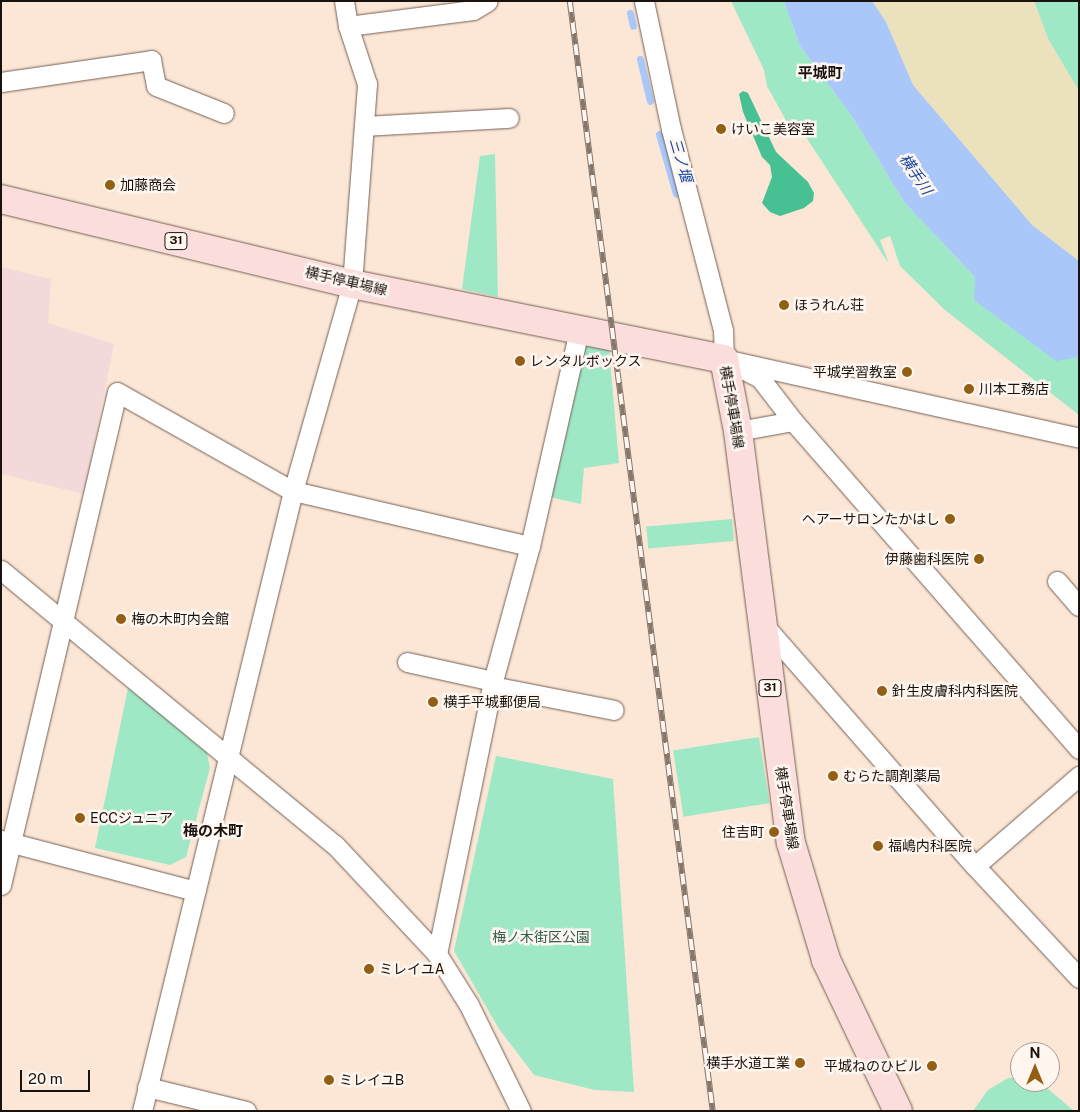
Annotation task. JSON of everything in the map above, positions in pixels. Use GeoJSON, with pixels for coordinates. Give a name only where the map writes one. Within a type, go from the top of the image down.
{"type":"FeatureCollection","features":[{"type":"Feature","properties":{"kind":"main road","name":"横手停車場線"},"geometry":{"type":"LineString","coordinates":[[1,199],[352,284],[724,359],[738,431],[761,622],[791,843],[826,960],[898,1111]]}},
{"type":"Feature","properties":{"kind":"street"},"geometry":{"type":"LineString","coordinates":[[142,1111],[226,756],[293,491],[352,284],[367,84],[348,26],[344,1]]}},
{"type":"Feature","properties":{"kind":"street"},"geometry":{"type":"LineString","coordinates":[[348,26],[473,10],[488,1]]}},
{"type":"Feature","properties":{"kind":"street"},"geometry":{"type":"LineString","coordinates":[[644,1],[671,129],[723,330],[724,359]]}},
{"type":"Feature","properties":{"kind":"street"},"geometry":{"type":"LineString","coordinates":[[1,82],[151,60],[156,86],[224,113]]}},
{"type":"Feature","properties":{"kind":"street"},"geometry":{"type":"LineString","coordinates":[[364,126],[509,118]]}},
{"type":"Feature","properties":{"kind":"street"},"geometry":{"type":"LineString","coordinates":[[437,954],[493,684],[530,546],[579,331]]}},
{"type":"Feature","properties":{"kind":"street"},"geometry":{"type":"LineString","coordinates":[[724,359],[760,378],[793,421],[1079,749]]}},
{"type":"Feature","properties":{"kind":"street"},"geometry":{"type":"LineString","coordinates":[[724,359],[1079,438]]}},
{"type":"Feature","properties":{"kind":"street"},"geometry":{"type":"LineString","coordinates":[[1,885],[6,841],[117,392],[293,491],[530,546]]}},
{"type":"Feature","properties":{"kind":"street"},"geometry":{"type":"LineString","coordinates":[[738,431],[793,421]]}},
{"type":"Feature","properties":{"kind":"street"},"geometry":{"type":"LineString","coordinates":[[1,570],[335,845],[437,954],[469,1006],[522,1111]]}},
{"type":"Feature","properties":{"kind":"street"},"geometry":{"type":"LineString","coordinates":[[1057,582],[1079,606]]}},
{"type":"Feature","properties":{"kind":"street"},"geometry":{"type":"LineString","coordinates":[[761,622],[975,866],[1079,978]]}},
{"type":"Feature","properties":{"kind":"street"},"geometry":{"type":"LineString","coordinates":[[407,662],[493,684],[614,710]]}},
{"type":"Feature","properties":{"kind":"street"},"geometry":{"type":"LineString","coordinates":[[975,866],[1079,776]]}},
{"type":"Feature","properties":{"kind":"street"},"geometry":{"type":"LineString","coordinates":[[6,841],[194,891]]}},
{"type":"Feature","properties":{"kind":"street"},"geometry":{"type":"LineString","coordinates":[[147,1087],[246,1111]]}},
{"type":"Feature","properties":{"kind":"shaded area"},"geometry":{"type":"Polygon","coordinates":[[[1,267],[51,279],[48,323],[114,344],[84,494],[1,474],[1,267]]]}},
{"type":"Feature","properties":{"kind":"green space"},"geometry":{"type":"Polygon","coordinates":[[[731,1],[784,1],[800,46],[852,116],[904,202],[975,277],[1079,357],[1079,415],[945,310],[900,266],[890,236],[880,240],[889,264],[804,134],[794,135],[767,86],[764,70],[731,1]]]}},
{"type":"Feature","properties":{"kind":"green space"},"geometry":{"type":"Polygon","coordinates":[[[1034,1],[1079,1],[1079,91],[1048,39],[1034,1]]]}},
{"type":"Feature","properties":{"kind":"green space"},"geometry":{"type":"Polygon","coordinates":[[[743,91],[748,93],[776,152],[808,182],[814,193],[813,201],[804,208],[780,216],[770,212],[762,203],[772,177],[770,165],[762,157],[743,112],[739,94],[743,91]]]}},
{"type":"Feature","properties":{"kind":"green space"},"geometry":{"type":"Polygon","coordinates":[[[495,154],[498,297],[462,289],[480,156],[495,154]]]}},
{"type":"Feature","properties":{"kind":"green space"},"geometry":{"type":"Polygon","coordinates":[[[582,342],[609,348],[619,463],[584,468],[581,504],[549,497],[582,342]]]}},
{"type":"Feature","properties":{"kind":"green space"},"geometry":{"type":"Polygon","coordinates":[[[732,519],[734,541],[648,548],[646,526],[732,519]]]}},
{"type":"Feature","properties":{"kind":"green space"},"geometry":{"type":"Polygon","coordinates":[[[128,688],[206,749],[210,768],[186,857],[170,865],[95,848],[128,688]]]}},
{"type":"Feature","properties":{"kind":"green space"},"geometry":{"type":"Polygon","coordinates":[[[759,737],[769,803],[684,817],[673,751],[759,737]]]}},
{"type":"Feature","properties":{"kind":"green space","name":"梅ノ木街区公園"},"geometry":{"type":"Polygon","coordinates":[[[496,756],[613,779],[634,1092],[595,1090],[534,1075],[499,1029],[454,951],[496,756]]]}},
{"type":"Feature","properties":{"kind":"green space"},"geometry":{"type":"Polygon","coordinates":[[[1010,1078],[1010,1092],[1052,1092],[1074,1111],[973,1111],[988,1090],[1010,1078]]]}},
{"type":"Feature","properties":{"kind":"sand"},"geometry":{"type":"Polygon","coordinates":[[[872,1],[1034,1],[1048,39],[1079,91],[1079,261],[1032,225],[913,85],[886,22],[872,1]]]}},
{"type":"Feature","properties":{"kind":"water","name":"横手川"},"geometry":{"type":"Polygon","coordinates":[[[784,1],[872,1],[886,22],[913,85],[1032,225],[1079,261],[1079,357],[1056,361],[974,300],[975,277],[904,202],[852,116],[800,46],[784,1]]]}},
{"type":"Feature","properties":{"kind":"waterway","name":"三ノ堰"},"geometry":{"type":"LineString","coordinates":[[630,13],[633,26]]}},
{"type":"Feature","properties":{"kind":"waterway","name":"三ノ堰"},"geometry":{"type":"LineString","coordinates":[[640,59],[650,101]]}},
{"type":"Feature","properties":{"kind":"waterway","name":"三ノ堰"},"geometry":{"type":"LineString","coordinates":[[659,134],[676,194]]}},
{"type":"Feature","properties":{"kind":"railway"},"geometry":{"type":"LineString","coordinates":[[570,1],[713,1111]]}},
{"type":"Feature","properties":{"kind":"place","name":"けいこ美容室"},"geometry":{"type":"Point","coordinates":[721,129]}},
{"type":"Feature","properties":{"kind":"place","name":"加藤商会"},"geometry":{"type":"Point","coordinates":[110,185]}},
{"type":"Feature","properties":{"kind":"place","name":"ほうれん荘"},"geometry":{"type":"Point","coordinates":[784,305]}},
{"type":"Feature","properties":{"kind":"place","name":"レンタルボックス"},"geometry":{"type":"Point","coordinates":[520,361]}},
{"type":"Feature","properties":{"kind":"place","name":"平城学習教室"},"geometry":{"type":"Point","coordinates":[907,372]}},
{"type":"Feature","properties":{"kind":"place","name":"川本工務店"},"geometry":{"type":"Point","coordinates":[969,389]}},
{"type":"Feature","properties":{"kind":"place","name":"ヘアーサロンたかはし"},"geometry":{"type":"Point","coordinates":[950,519]}},
{"type":"Feature","properties":{"kind":"place","name":"伊藤歯科医院"},"geometry":{"type":"Point","coordinates":[979,559]}},
{"type":"Feature","properties":{"kind":"place","name":"梅の木町内会館"},"geometry":{"type":"Point","coordinates":[121,619]}},
{"type":"Feature","properties":{"kind":"place","name":"針生皮膚科内科医院"},"geometry":{"type":"Point","coordinates":[882,691]}},
{"type":"Feature","properties":{"kind":"place","name":"横手平城郵便局"},"geometry":{"type":"Point","coordinates":[433,702]}},
{"type":"Feature","properties":{"kind":"place","name":"むらた調剤薬局"},"geometry":{"type":"Point","coordinates":[833,776]}},
{"type":"Feature","properties":{"kind":"place","name":"ECCジュニア"},"geometry":{"type":"Point","coordinates":[80,818]}},
{"type":"Feature","properties":{"kind":"place","name":"住吉町"},"geometry":{"type":"Point","coordinates":[774,832]}},
{"type":"Feature","properties":{"kind":"place","name":"福嶋内科医院"},"geometry":{"type":"Point","coordinates":[878,846]}},
{"type":"Feature","properties":{"kind":"place","name":"ミレイユA"},"geometry":{"type":"Point","coordinates":[369,969]}},
{"type":"Feature","properties":{"kind":"place","name":"横手水道工業"},"geometry":{"type":"Point","coordinates":[800,1063]}},
{"type":"Feature","properties":{"kind":"place","name":"平城ねのひビル"},"geometry":{"type":"Point","coordinates":[932,1066]}},
{"type":"Feature","properties":{"kind":"place","name":"ミレイユB"},"geometry":{"type":"Point","coordinates":[329,1080]}},
{"type":"Feature","properties":{"kind":"district","name":"平城町"},"geometry":{"type":"Point","coordinates":[820,73]}},
{"type":"Feature","properties":{"kind":"district","name":"梅の木町"},"geometry":{"type":"Point","coordinates":[213,831]}}]}
